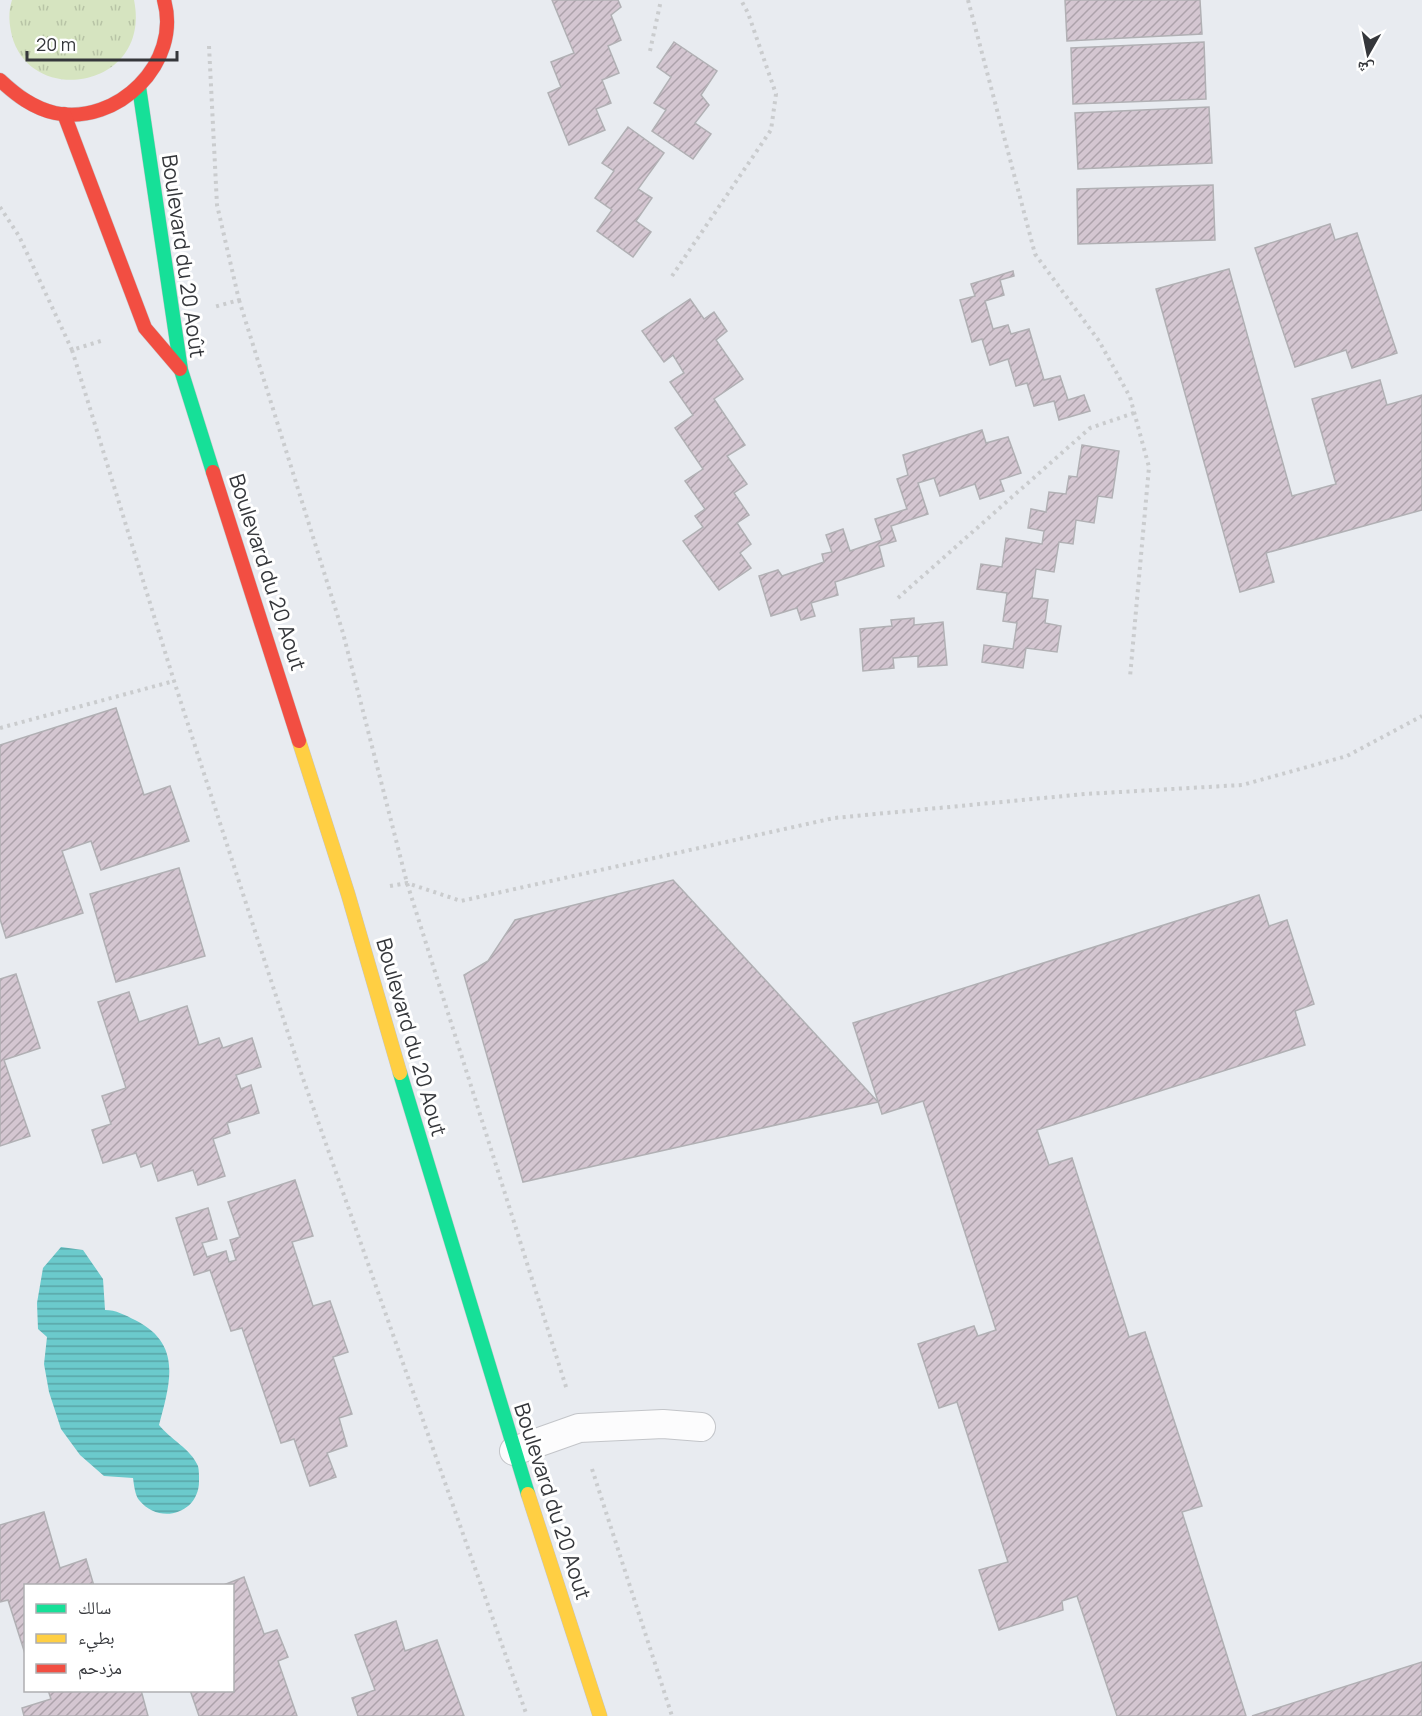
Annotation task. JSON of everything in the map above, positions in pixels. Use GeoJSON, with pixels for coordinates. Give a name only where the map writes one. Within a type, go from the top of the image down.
{"type":"FeatureCollection","features":[{"type":"Feature","properties":{"kind":"street"},"geometry":{"type":"LineString","coordinates":[[0,80],[16,95],[38,108],[64,114],[105,109],[123,100],[140,87],[157,63],[166,34],[164,0]]}},
{"type":"Feature","properties":{"kind":"street","name":"Boulevard du 20 Août"},"geometry":{"type":"LineString","coordinates":[[140,87],[181,370]]}},
{"type":"Feature","properties":{"kind":"street","name":"Boulevard du 20 Août"},"geometry":{"type":"LineString","coordinates":[[64,114],[145,328],[181,370]]}},
{"type":"Feature","properties":{"kind":"street","name":"Boulevard du 20 Aout"},"geometry":{"type":"LineString","coordinates":[[181,370],[348,894],[514,1451],[600,1716]]}},
{"type":"Feature","properties":{"kind":"lane"},"geometry":{"type":"LineString","coordinates":[[514,1451],[579,1428],[663,1424],[701,1427]]}},
{"type":"Feature","properties":{"kind":"path"},"geometry":{"type":"LineString","coordinates":[[650,51],[661,0]]}},
{"type":"Feature","properties":{"kind":"path"},"geometry":{"type":"LineString","coordinates":[[672,276],[771,130],[776,94],[748,13],[741,0]]}},
{"type":"Feature","properties":{"kind":"path"},"geometry":{"type":"LineString","coordinates":[[968,0],[1035,254],[1099,341],[1130,397],[1149,467],[1130,677]]}},
{"type":"Feature","properties":{"kind":"path"},"geometry":{"type":"LineString","coordinates":[[208,34],[217,205],[239,300],[343,633],[407,883],[672,1716]]}},
{"type":"Feature","properties":{"kind":"path"},"geometry":{"type":"LineString","coordinates":[[0,207],[19,236],[72,350],[174,681],[300,1070],[527,1716]]}},
{"type":"Feature","properties":{"kind":"path"},"geometry":{"type":"LineString","coordinates":[[173,319],[239,300]]}},
{"type":"Feature","properties":{"kind":"path"},"geometry":{"type":"LineString","coordinates":[[72,350],[145,328]]}},
{"type":"Feature","properties":{"kind":"path"},"geometry":{"type":"LineString","coordinates":[[898,598],[1090,428],[1134,413]]}},
{"type":"Feature","properties":{"kind":"path"},"geometry":{"type":"LineString","coordinates":[[0,728],[174,681]]}},
{"type":"Feature","properties":{"kind":"path"},"geometry":{"type":"LineString","coordinates":[[348,894],[407,883],[461,901],[834,818],[1085,794],[1242,785],[1347,756],[1422,716]]}},
{"type":"Feature","properties":{"kind":"green space"},"geometry":{"type":"Polygon","coordinates":[[[12,0],[134,0],[135,30],[125,53],[108,69],[87,78],[64,79],[42,73],[23,59],[11,32],[9,14],[12,0]]]}},
{"type":"Feature","properties":{"kind":"water"},"geometry":{"type":"Polygon","coordinates":[[[61,1247],[83,1250],[103,1279],[105,1310],[124,1315],[150,1330],[161,1341],[167,1353],[169,1380],[159,1425],[195,1460],[199,1473],[198,1491],[186,1508],[167,1514],[148,1508],[138,1498],[133,1478],[104,1476],[80,1455],[61,1429],[49,1392],[44,1364],[47,1337],[38,1329],[37,1303],[43,1268],[61,1247]]]}},
{"type":"Feature","properties":{"kind":"building"},"geometry":{"type":"Polygon","coordinates":[[[552,0],[618,0],[621,7],[611,15],[621,40],[608,46],[619,73],[602,80],[611,103],[596,109],[605,130],[569,145],[548,93],[561,87],[551,62],[574,53],[552,0]]]}},
{"type":"Feature","properties":{"kind":"building"},"geometry":{"type":"Polygon","coordinates":[[[1065,0],[1200,0],[1202,34],[1067,41],[1065,0]]]}},
{"type":"Feature","properties":{"kind":"building"},"geometry":{"type":"Polygon","coordinates":[[[674,42],[717,71],[701,95],[709,105],[695,123],[711,134],[693,159],[652,131],[666,110],[654,103],[671,77],[657,67],[674,42]]]}},
{"type":"Feature","properties":{"kind":"building"},"geometry":{"type":"Polygon","coordinates":[[[1204,42],[1206,99],[1073,104],[1071,48],[1204,42]]]}},
{"type":"Feature","properties":{"kind":"building"},"geometry":{"type":"Polygon","coordinates":[[[1209,107],[1212,163],[1078,169],[1075,113],[1209,107]]]}},
{"type":"Feature","properties":{"kind":"building"},"geometry":{"type":"Polygon","coordinates":[[[628,127],[664,153],[638,189],[652,198],[636,221],[651,232],[633,257],[597,231],[612,210],[595,198],[614,171],[602,163],[628,127]]]}},
{"type":"Feature","properties":{"kind":"building"},"geometry":{"type":"Polygon","coordinates":[[[1213,185],[1215,240],[1078,244],[1077,189],[1213,185]]]}},
{"type":"Feature","properties":{"kind":"building"},"geometry":{"type":"Polygon","coordinates":[[[1330,224],[1335,240],[1357,233],[1397,353],[1352,368],[1346,350],[1295,367],[1255,248],[1330,224]]]}},
{"type":"Feature","properties":{"kind":"building"},"geometry":{"type":"Polygon","coordinates":[[[1229,269],[1292,496],[1336,484],[1312,399],[1380,380],[1387,405],[1422,395],[1422,510],[1266,553],[1274,582],[1240,592],[1156,289],[1229,269]]]}},
{"type":"Feature","properties":{"kind":"building"},"geometry":{"type":"Polygon","coordinates":[[[1013,271],[1014,276],[1000,280],[1004,295],[985,301],[993,329],[1008,325],[1011,334],[1029,329],[1044,380],[1060,376],[1068,400],[1084,395],[1090,411],[1059,420],[1054,401],[1034,406],[1027,383],[1016,386],[1008,359],[990,365],[982,339],[972,342],[960,300],[975,296],[971,284],[1013,271]]]}},
{"type":"Feature","properties":{"kind":"building"},"geometry":{"type":"Polygon","coordinates":[[[690,299],[704,319],[714,312],[727,331],[716,340],[743,379],[714,399],[745,445],[727,456],[747,484],[734,493],[749,515],[737,523],[751,544],[740,553],[751,568],[719,590],[683,541],[703,527],[695,516],[705,509],[685,481],[703,469],[675,428],[693,415],[670,382],[684,373],[673,355],[664,362],[642,331],[690,299]]]}},
{"type":"Feature","properties":{"kind":"building"},"geometry":{"type":"Polygon","coordinates":[[[982,430],[986,443],[1008,437],[1021,473],[1000,480],[1004,491],[980,499],[975,484],[940,496],[934,478],[918,483],[928,514],[891,526],[896,541],[879,546],[884,566],[835,582],[838,595],[811,603],[815,616],[801,620],[797,608],[771,616],[759,576],[778,570],[782,576],[824,562],[822,554],[832,552],[826,535],[843,529],[850,551],[882,540],[875,519],[907,509],[897,479],[908,475],[903,455],[982,430]]]}},
{"type":"Feature","properties":{"kind":"building"},"geometry":{"type":"Polygon","coordinates":[[[1082,445],[1119,451],[1112,498],[1098,496],[1094,523],[1076,520],[1073,544],[1059,542],[1054,572],[1036,569],[1032,598],[1048,600],[1045,623],[1061,626],[1057,652],[1026,648],[1023,668],[982,662],[984,645],[1013,649],[1017,623],[1003,621],[1007,593],[977,589],[981,564],[1002,567],[1006,538],[1042,544],[1044,531],[1028,528],[1031,509],[1046,512],[1049,492],[1066,494],[1069,476],[1077,477],[1082,445]]]}},
{"type":"Feature","properties":{"kind":"building"},"geometry":{"type":"Polygon","coordinates":[[[914,618],[914,625],[943,622],[947,665],[918,667],[918,656],[893,658],[894,668],[863,671],[860,629],[892,626],[891,620],[914,618]]]}},
{"type":"Feature","properties":{"kind":"building"},"geometry":{"type":"Polygon","coordinates":[[[116,708],[144,795],[170,786],[189,841],[101,870],[91,841],[62,851],[83,913],[6,938],[0,919],[0,745],[116,708]]]}},
{"type":"Feature","properties":{"kind":"building"},"geometry":{"type":"Polygon","coordinates":[[[179,868],[205,956],[116,982],[90,894],[179,868]]]}},
{"type":"Feature","properties":{"kind":"building"},"geometry":{"type":"Polygon","coordinates":[[[673,880],[878,1102],[523,1182],[464,975],[488,961],[515,920],[673,880]]]}},
{"type":"Feature","properties":{"kind":"building"},"geometry":{"type":"Polygon","coordinates":[[[1259,895],[1269,926],[1287,920],[1314,1004],[1295,1011],[1305,1045],[1037,1130],[1049,1165],[1072,1158],[1129,1337],[1145,1332],[1202,1506],[1182,1512],[1246,1716],[1117,1716],[1077,1596],[1062,1601],[1063,1610],[999,1630],[979,1570],[1008,1562],[957,1402],[939,1408],[918,1344],[974,1326],[978,1336],[996,1330],[923,1101],[882,1114],[853,1023],[1259,895]]]}},
{"type":"Feature","properties":{"kind":"building"},"geometry":{"type":"Polygon","coordinates":[[[16,974],[40,1048],[4,1060],[30,1136],[0,1146],[0,979],[16,974]]]}},
{"type":"Feature","properties":{"kind":"building"},"geometry":{"type":"Polygon","coordinates":[[[129,992],[139,1022],[187,1006],[199,1045],[219,1038],[223,1048],[252,1038],[261,1067],[236,1075],[241,1089],[251,1085],[259,1113],[227,1123],[230,1133],[213,1139],[225,1176],[198,1185],[193,1170],[158,1181],[152,1163],[141,1167],[136,1153],[103,1163],[92,1130],[111,1124],[102,1096],[126,1088],[98,1002],[129,992]]]}},
{"type":"Feature","properties":{"kind":"building"},"geometry":{"type":"Polygon","coordinates":[[[295,1180],[313,1236],[292,1242],[313,1306],[330,1301],[348,1352],[333,1357],[352,1414],[339,1418],[347,1446],[327,1453],[336,1477],[310,1486],[294,1439],[281,1443],[242,1328],[231,1331],[210,1270],[194,1275],[176,1218],[208,1208],[217,1239],[202,1243],[207,1257],[226,1251],[229,1262],[236,1260],[230,1240],[240,1237],[228,1202],[295,1180]]]}},
{"type":"Feature","properties":{"kind":"building"},"geometry":{"type":"Polygon","coordinates":[[[44,1512],[60,1568],[86,1559],[93,1584],[24,1584],[24,1651],[8,1600],[0,1602],[0,1525],[44,1512]]]}},
{"type":"Feature","properties":{"kind":"building"},"geometry":{"type":"Polygon","coordinates":[[[244,1577],[264,1634],[277,1630],[288,1657],[278,1661],[297,1716],[199,1716],[191,1692],[234,1692],[234,1584],[226,1584],[244,1577]]]}},
{"type":"Feature","properties":{"kind":"building"},"geometry":{"type":"Polygon","coordinates":[[[396,1621],[405,1651],[437,1640],[464,1716],[358,1716],[352,1698],[375,1690],[355,1635],[396,1621]]]}},
{"type":"Feature","properties":{"kind":"building"},"geometry":{"type":"Polygon","coordinates":[[[1422,1662],[1422,1716],[1252,1716],[1422,1662]]]}},
{"type":"Feature","properties":{"kind":"building"},"geometry":{"type":"Polygon","coordinates":[[[49,1692],[142,1692],[148,1716],[24,1716],[22,1708],[51,1699],[49,1692]]]}},
{"type":"Feature","properties":{"kind":"traffic: fast"},"geometry":{"type":"LineString","coordinates":[[139,87],[181,370],[213,472]]}},
{"type":"Feature","properties":{"kind":"traffic: fast"},"geometry":{"type":"LineString","coordinates":[[400,1073],[528,1494]]}},
{"type":"Feature","properties":{"kind":"traffic: slow"},"geometry":{"type":"LineString","coordinates":[[299,741],[348,894],[400,1073]]}},
{"type":"Feature","properties":{"kind":"traffic: slow"},"geometry":{"type":"LineString","coordinates":[[528,1494],[600,1716]]}},
{"type":"Feature","properties":{"kind":"traffic: jam"},"geometry":{"type":"LineString","coordinates":[[0,80],[25,100],[55,113],[78,114],[101,110],[121,100],[140,85],[154,67],[163,46],[167,23],[164,0]]}},
{"type":"Feature","properties":{"kind":"traffic: jam"},"geometry":{"type":"LineString","coordinates":[[64,114],[145,328],[180,369]]}},
{"type":"Feature","properties":{"kind":"traffic: jam"},"geometry":{"type":"LineString","coordinates":[[213,472],[299,741]]}}]}
